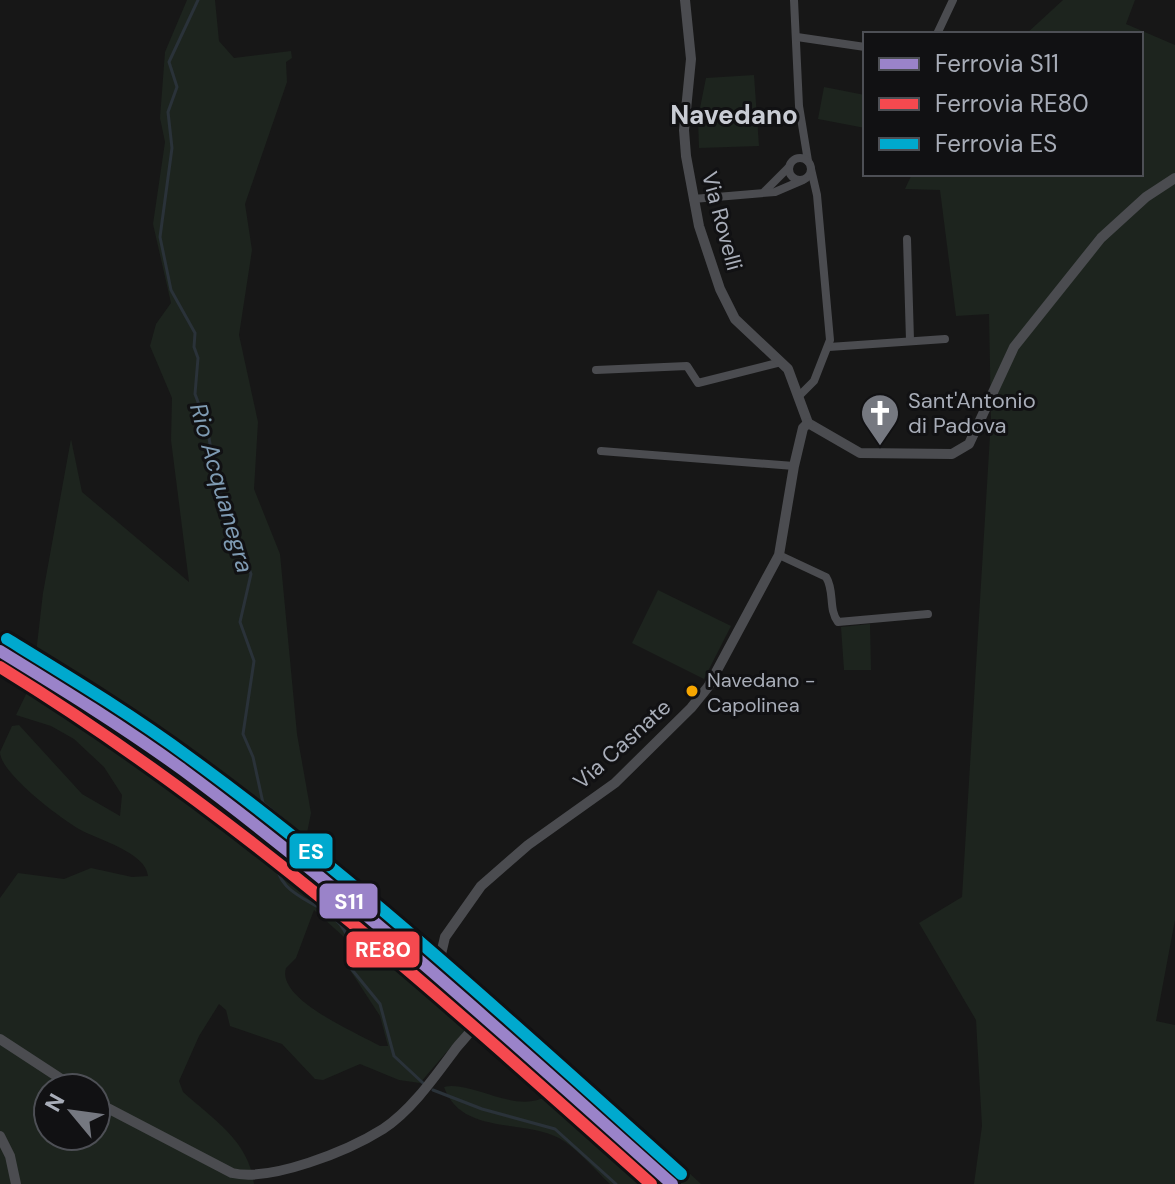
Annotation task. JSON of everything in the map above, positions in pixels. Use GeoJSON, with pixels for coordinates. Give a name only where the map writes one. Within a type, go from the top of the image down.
{"type":"FeatureCollection","features":[{"type":"Feature","properties":{"kind":"street","name":"Via Rovelli"},"geometry":{"type":"LineString","coordinates":[[685,0],[691,59],[684,130],[693,199],[706,250],[727,306],[746,331],[788,369],[808,423]]}},
{"type":"Feature","properties":{"kind":"street"},"geometry":{"type":"LineString","coordinates":[[794,0],[802,142],[817,195],[829,347],[814,381],[799,396]]}},
{"type":"Feature","properties":{"kind":"street"},"geometry":{"type":"LineString","coordinates":[[938,32],[953,0]]}},
{"type":"Feature","properties":{"kind":"street"},"geometry":{"type":"LineString","coordinates":[[797,37],[863,47]]}},
{"type":"Feature","properties":{"kind":"street"},"geometry":{"type":"LineString","coordinates":[[761,193],[788,168],[802,142]]}},
{"type":"Feature","properties":{"kind":"street"},"geometry":{"type":"LineString","coordinates":[[795,158],[810,165]]}},
{"type":"Feature","properties":{"kind":"street"},"geometry":{"type":"LineString","coordinates":[[693,199],[761,193],[803,180],[810,165]]}},
{"type":"Feature","properties":{"kind":"street"},"geometry":{"type":"LineString","coordinates":[[788,168],[794,179],[803,180]]}},
{"type":"Feature","properties":{"kind":"street"},"geometry":{"type":"LineString","coordinates":[[808,423],[860,453],[952,454],[961,449],[978,428],[1006,360],[1032,323],[1101,238],[1146,197],[1175,178]]}},
{"type":"Feature","properties":{"kind":"street"},"geometry":{"type":"LineString","coordinates":[[907,239],[910,340]]}},
{"type":"Feature","properties":{"kind":"street"},"geometry":{"type":"LineString","coordinates":[[829,347],[945,339]]}},
{"type":"Feature","properties":{"kind":"street"},"geometry":{"type":"LineString","coordinates":[[596,370],[687,366],[698,383],[781,362]]}},
{"type":"Feature","properties":{"kind":"street","name":"Via Casnate"},"geometry":{"type":"LineString","coordinates":[[112,1110],[232,1173],[247,1176],[263,1176],[341,1149],[384,1129],[433,1078],[481,1015],[482,1000],[441,954],[452,925],[481,886],[528,845],[615,783],[691,708],[708,687],[779,555],[794,466],[803,428],[808,423]]}},
{"type":"Feature","properties":{"kind":"street"},"geometry":{"type":"LineString","coordinates":[[601,451],[794,466]]}},
{"type":"Feature","properties":{"kind":"street"},"geometry":{"type":"LineString","coordinates":[[779,555],[826,577],[838,622],[928,614]]}},
{"type":"Feature","properties":{"kind":"street"},"geometry":{"type":"LineString","coordinates":[[0,1039],[51,1072]]}},
{"type":"Feature","properties":{"kind":"street"},"geometry":{"type":"LineString","coordinates":[[0,1136],[10,1156],[16,1184]]}},
{"type":"Feature","properties":{"kind":"shaded area"},"geometry":{"type":"Polygon","coordinates":[[[187,0],[215,0],[219,41],[234,58],[291,51],[292,58],[286,62],[287,82],[245,204],[252,250],[239,335],[258,422],[254,489],[280,554],[297,734],[311,813],[305,843],[292,865],[474,1020],[420,1083],[399,1080],[360,1064],[323,1080],[315,1079],[282,1044],[230,1026],[226,1010],[219,1004],[199,1036],[179,1081],[183,1092],[237,1143],[251,1169],[254,1184],[0,1184],[0,898],[18,873],[64,879],[91,868],[132,877],[148,876],[139,860],[130,853],[79,829],[32,794],[10,771],[0,752],[12,726],[19,725],[82,794],[120,816],[122,795],[104,767],[74,739],[51,726],[16,715],[31,684],[43,593],[71,439],[82,492],[189,582],[171,440],[172,398],[150,346],[156,324],[171,303],[153,224],[165,142],[160,118],[165,52],[187,0]],[[314,910],[296,958],[286,968],[286,980],[305,1003],[321,1014],[380,1046],[388,1046],[380,1016],[348,967],[344,937],[314,910]]]}},
{"type":"Feature","properties":{"kind":"shaded area"},"geometry":{"type":"Polygon","coordinates":[[[1063,0],[1135,0],[1126,24],[1175,45],[1175,920],[1156,1021],[1175,1025],[1175,1184],[974,1184],[982,1126],[976,1020],[919,923],[962,897],[991,419],[989,314],[956,316],[940,190],[905,189],[911,176],[1143,176],[1143,32],[1028,32],[1063,0]]]}},
{"type":"Feature","properties":{"kind":"shaded area"},"geometry":{"type":"Polygon","coordinates":[[[754,75],[759,146],[699,148],[698,118],[706,78],[754,75]]]}},
{"type":"Feature","properties":{"kind":"shaded area"},"geometry":{"type":"Polygon","coordinates":[[[824,87],[863,95],[863,128],[818,119],[824,87]]]}},
{"type":"Feature","properties":{"kind":"shaded area"},"geometry":{"type":"Polygon","coordinates":[[[658,590],[731,626],[704,679],[632,643],[658,590]]]}},
{"type":"Feature","properties":{"kind":"shaded area"},"geometry":{"type":"Polygon","coordinates":[[[870,624],[871,670],[844,670],[841,627],[870,624]]]}},
{"type":"Feature","properties":{"kind":"shaded area"},"geometry":{"type":"Polygon","coordinates":[[[569,1071],[579,1071],[701,1184],[610,1184],[559,1138],[464,1113],[452,1102],[444,1087],[468,1088],[523,1102],[551,1093],[569,1071]]]}},
{"type":"Feature","properties":{"kind":"waterway","name":"Rio Acquanegra"},"geometry":{"type":"LineString","coordinates":[[198,0],[169,62],[177,87],[168,112],[172,148],[160,237],[171,290],[195,333],[194,347],[198,358],[195,394],[207,426],[216,480],[251,574],[240,622],[254,661],[243,734],[253,757],[263,803],[286,822],[288,832]]}},
{"type":"Feature","properties":{"kind":"waterway","name":"Rio Acquanegra"},"geometry":{"type":"LineString","coordinates":[[276,856],[279,874],[288,888],[330,915],[342,927],[349,943],[349,966],[380,1004],[394,1056],[423,1083]]}},
{"type":"Feature","properties":{"kind":"waterway","name":"Rio Acquanegra"},"geometry":{"type":"LineString","coordinates":[[433,1090],[482,1109],[555,1129],[616,1184]]}},
{"type":"Feature","properties":{"kind":"rail line","name":"ES"},"geometry":{"type":"LineString","coordinates":[[7,639],[168,742],[318,856],[441,960],[681,1174]]}},
{"type":"Feature","properties":{"kind":"rail line","name":"S11"},"geometry":{"type":"LineString","coordinates":[[0,651],[138,739],[247,818],[432,971],[672,1184]]}},
{"type":"Feature","properties":{"kind":"rail line","name":"RE80"},"geometry":{"type":"LineString","coordinates":[[0,667],[89,724],[257,846],[416,977],[651,1184]]}},
{"type":"Feature","properties":{"kind":"place","name":"Sant'Antonio di Padova"},"geometry":{"type":"Point","coordinates":[880,447]}},
{"type":"Feature","properties":{"kind":"place","name":"Navedano - Capolinea"},"geometry":{"type":"Point","coordinates":[692,691]}},
{"type":"Feature","properties":{"kind":"district","name":"Navedano"},"geometry":{"type":"Point","coordinates":[734,115]}}]}
